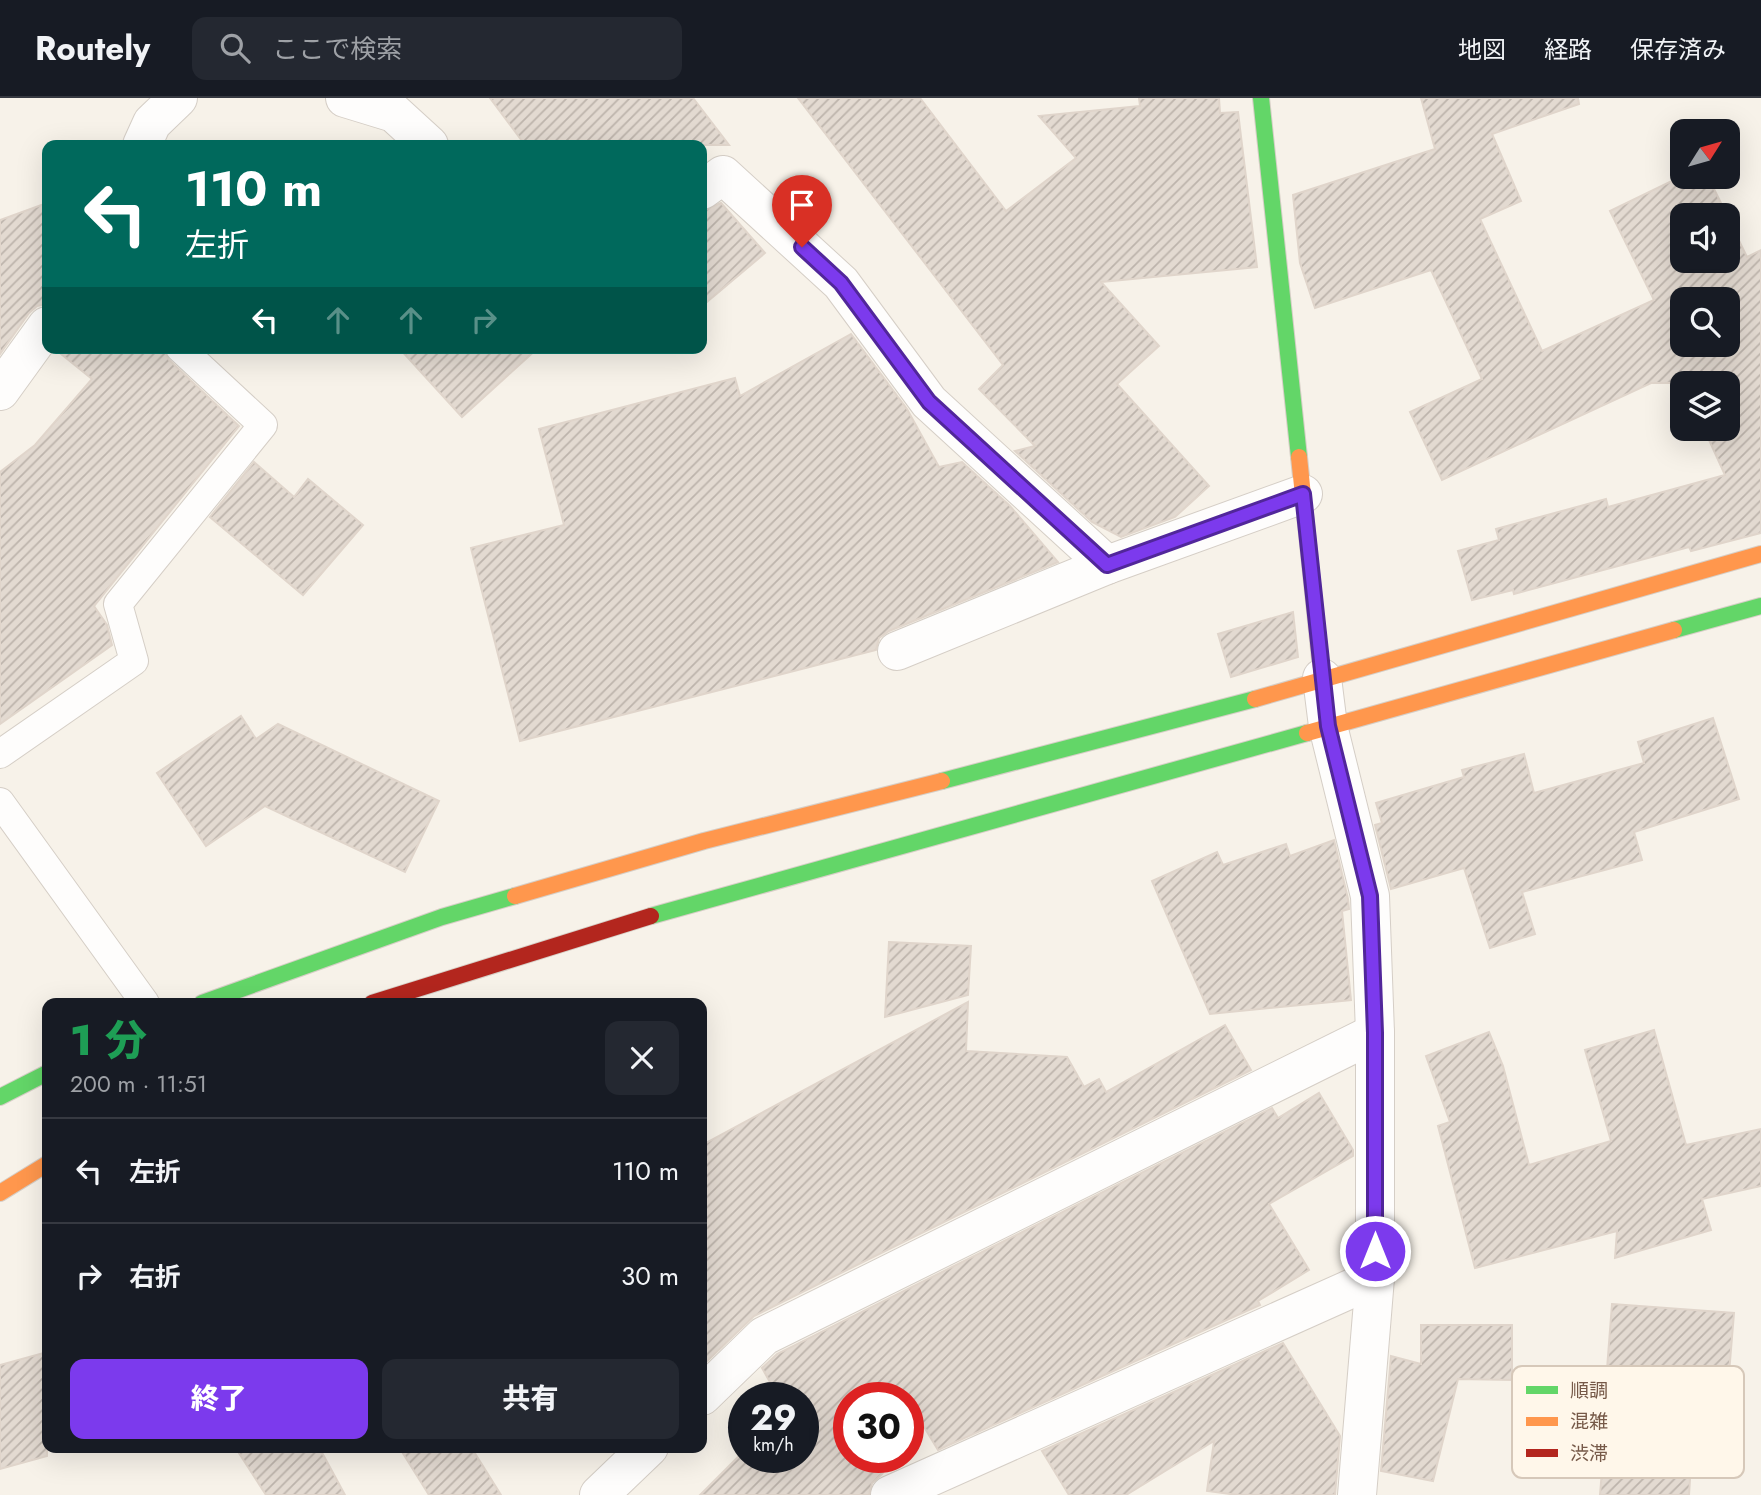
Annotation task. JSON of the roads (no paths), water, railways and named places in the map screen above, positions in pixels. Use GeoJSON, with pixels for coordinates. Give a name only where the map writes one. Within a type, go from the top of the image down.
{"type":"FeatureCollection","features":[{"type":"Feature","properties":{"kind":"street"},"geometry":{"type":"LineString","coordinates":[[144,140],[152,124],[178,98]]}},
{"type":"Feature","properties":{"kind":"street"},"geometry":{"type":"LineString","coordinates":[[345,98],[394,113],[424,140]]}},
{"type":"Feature","properties":{"kind":"street"},"geometry":{"type":"LineString","coordinates":[[1261,98],[1328,726],[1370,896],[1375,1033],[1375,1278],[1357,1495]]}},
{"type":"Feature","properties":{"kind":"street"},"geometry":{"type":"LineString","coordinates":[[707,186],[723,175],[831,274],[929,402],[1107,565]]}},
{"type":"Feature","properties":{"kind":"street"},"geometry":{"type":"LineString","coordinates":[[0,391],[42,333]]}},
{"type":"Feature","properties":{"kind":"street"},"geometry":{"type":"LineString","coordinates":[[897,651],[1107,565],[1303,494]]}},
{"type":"Feature","properties":{"kind":"street"},"geometry":{"type":"LineString","coordinates":[[216,998],[442,917],[639,860],[1150,729],[1761,554]]}},
{"type":"Feature","properties":{"kind":"street"},"geometry":{"type":"LineString","coordinates":[[388,998],[698,902],[1761,606]]}},
{"type":"Feature","properties":{"kind":"street"},"geometry":{"type":"LineString","coordinates":[[707,1391],[764,1336],[1375,1033]]}},
{"type":"Feature","properties":{"kind":"street"},"geometry":{"type":"LineString","coordinates":[[0,1097],[42,1076]]}},
{"type":"Feature","properties":{"kind":"street"},"geometry":{"type":"LineString","coordinates":[[0,1193],[42,1172]]}},
{"type":"Feature","properties":{"kind":"street"},"geometry":{"type":"LineString","coordinates":[[890,1495],[1375,1278]]}},
{"type":"Feature","properties":{"kind":"street"},"geometry":{"type":"LineString","coordinates":[[599,1495],[643,1453]]}},
{"type":"Feature","properties":{"kind":"lane"},"geometry":{"type":"LineString","coordinates":[[0,754],[134,661],[118,604],[263,425],[186,354]]}},
{"type":"Feature","properties":{"kind":"lane"},"geometry":{"type":"LineString","coordinates":[[0,802],[141,998]]}}]}
